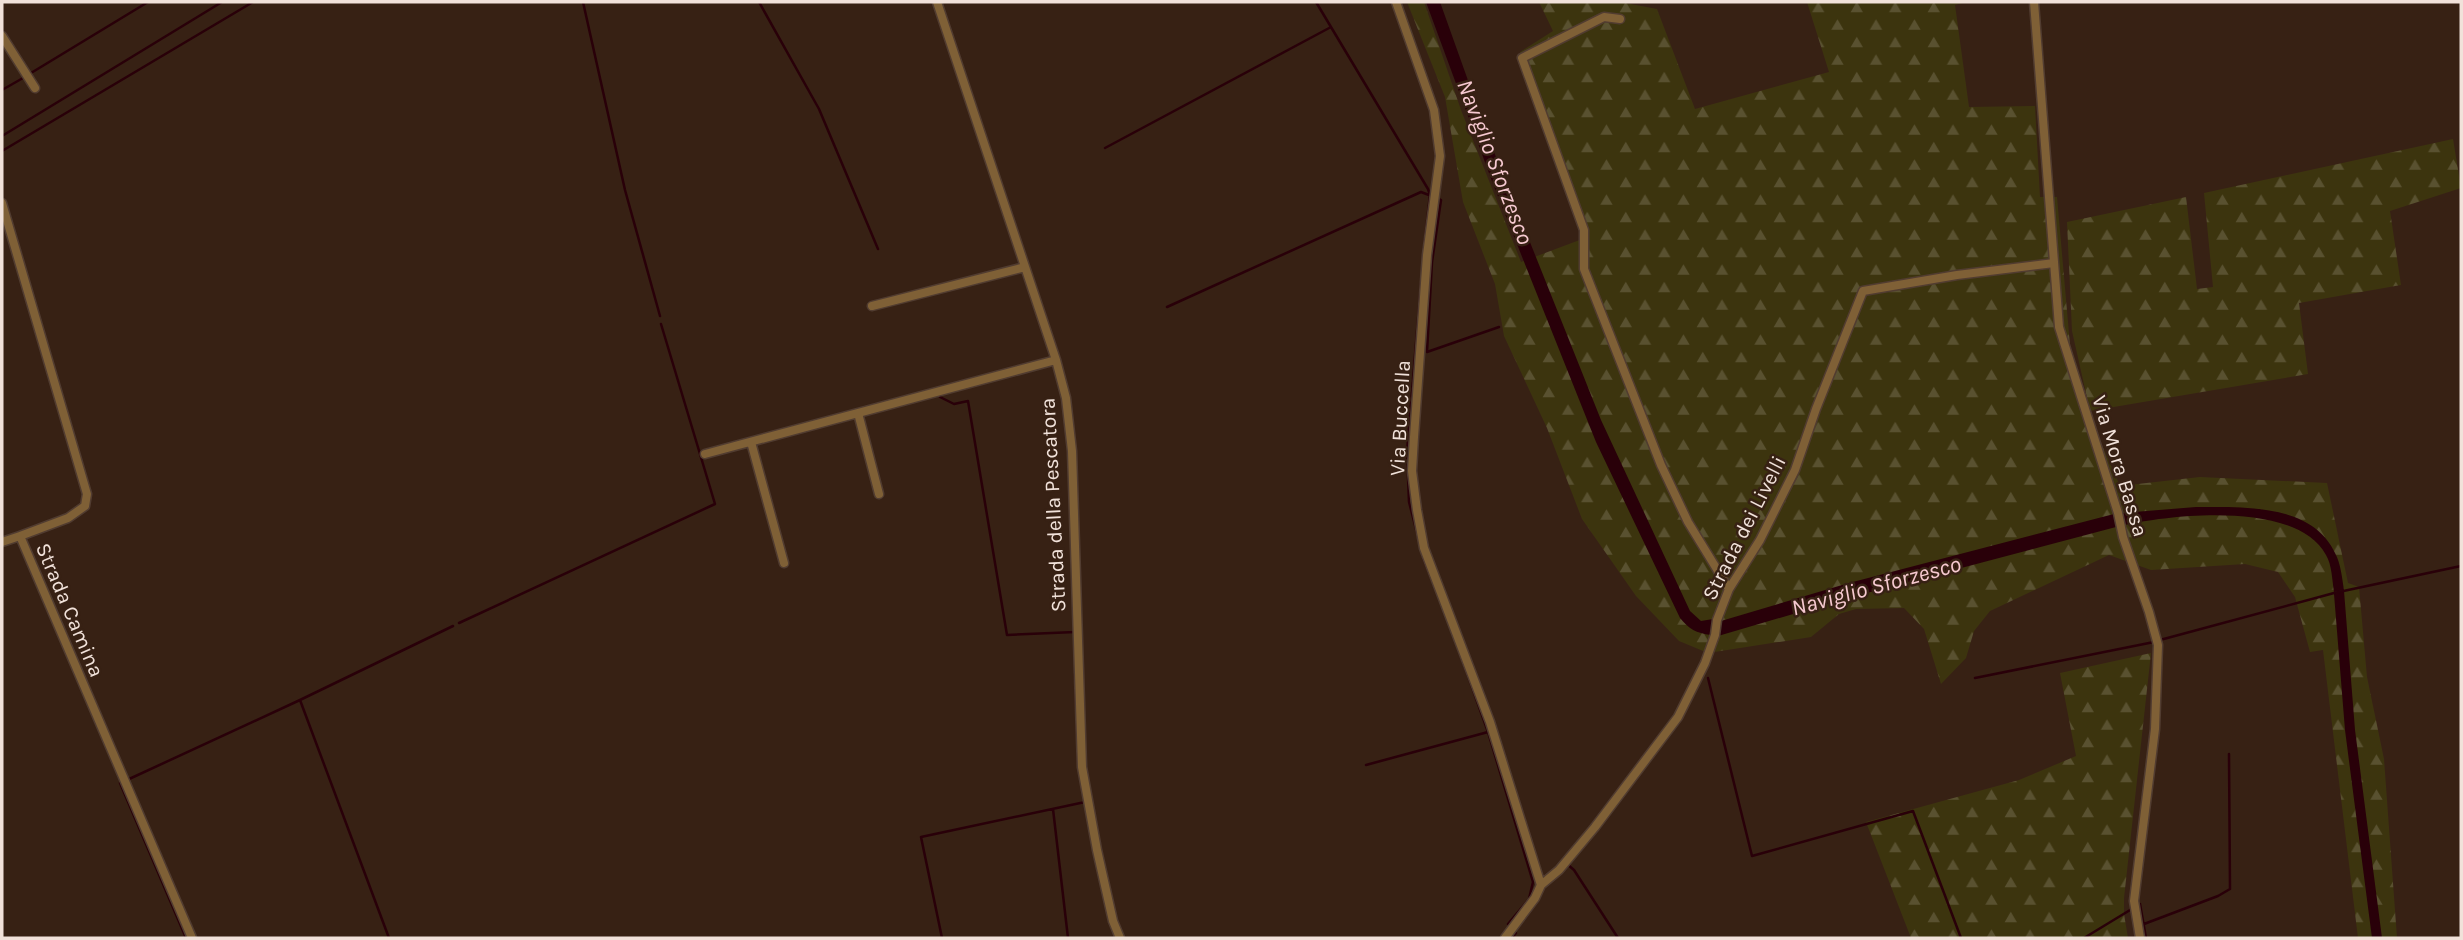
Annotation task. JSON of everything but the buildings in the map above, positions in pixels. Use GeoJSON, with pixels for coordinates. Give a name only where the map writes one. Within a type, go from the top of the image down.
{"type":"FeatureCollection","features":[{"type":"Feature","properties":{"kind":"street","name":"Strada della Pescatora"},"geometry":{"type":"LineString","coordinates":[[937,2],[1056,360],[1066,398],[1072,452],[1082,767],[1097,850],[1113,921],[1120,938]]}},
{"type":"Feature","properties":{"kind":"street","name":"Via Buccella"},"geometry":{"type":"LineString","coordinates":[[1396,2],[1434,110],[1440,156],[1427,255],[1413,437],[1412,471],[1417,510],[1424,548],[1490,722],[1541,885]]}},
{"type":"Feature","properties":{"kind":"street","name":"Via Mora Bassa"},"geometry":{"type":"LineString","coordinates":[[2034,2],[2059,327],[2157,641],[2154,729],[2135,906],[2140,938]]}},
{"type":"Feature","properties":{"kind":"street"},"geometry":{"type":"LineString","coordinates":[[1620,19],[1604,17],[1522,58],[1584,230],[1584,269],[1661,465],[1688,522],[1729,589]]}},
{"type":"Feature","properties":{"kind":"street"},"geometry":{"type":"LineString","coordinates":[[2,36],[35,88]]}},
{"type":"Feature","properties":{"kind":"street","name":"Strada Camina"},"geometry":{"type":"LineString","coordinates":[[2,202],[87,494],[85,506],[68,518],[20,536],[191,938]]}},
{"type":"Feature","properties":{"kind":"street","name":"Strada dei Livelli"},"geometry":{"type":"LineString","coordinates":[[1541,885],[1559,870],[1595,827],[1678,717],[1705,663],[1729,589],[1760,540],[1795,470],[1863,291],[1957,275],[2054,263]]}},
{"type":"Feature","properties":{"kind":"street"},"geometry":{"type":"LineString","coordinates":[[872,306],[1025,267]]}},
{"type":"Feature","properties":{"kind":"street"},"geometry":{"type":"LineString","coordinates":[[705,454],[1056,360]]}},
{"type":"Feature","properties":{"kind":"street"},"geometry":{"type":"LineString","coordinates":[[858,413],[879,494]]}},
{"type":"Feature","properties":{"kind":"street"},"geometry":{"type":"LineString","coordinates":[[751,442],[783,563]]}},
{"type":"Feature","properties":{"kind":"street"},"geometry":{"type":"LineString","coordinates":[[2,542],[20,536]]}},
{"type":"Feature","properties":{"kind":"street"},"geometry":{"type":"LineString","coordinates":[[1510,932],[1535,898],[1541,885]]}},
{"type":"Feature","properties":{"kind":"green space"},"geometry":{"type":"Polygon","coordinates":[[[1407,2],[1424,2],[1461,110],[1521,262],[1585,238],[1520,52],[1553,31],[1539,2],[1620,2],[1657,9],[1695,109],[1829,72],[1807,2],[1966,2],[1955,5],[1969,107],[2035,106],[2040,197],[2057,197],[2070,345],[2089,416],[2120,486],[2200,477],[2327,483],[2348,583],[2359,587],[2367,677],[2384,759],[2397,938],[2358,938],[2323,650],[2310,652],[2295,597],[2278,572],[2245,564],[2151,570],[2109,555],[1990,611],[1974,631],[1966,658],[1941,684],[1924,629],[1904,608],[1856,609],[1839,614],[1811,637],[1708,653],[1679,641],[1636,596],[1582,519],[1547,428],[1504,336],[1495,284],[1463,202],[1445,97],[1407,2]]]}},
{"type":"Feature","properties":{"kind":"green space"},"geometry":{"type":"Polygon","coordinates":[[[2453,139],[2461,188],[2390,211],[2401,285],[2299,303],[2308,374],[2090,411],[2072,331],[2067,222],[2186,197],[2197,289],[2213,287],[2204,193],[2453,139]]]}},
{"type":"Feature","properties":{"kind":"green space"},"geometry":{"type":"Polygon","coordinates":[[[2151,653],[2124,898],[2128,938],[1911,938],[1866,822],[2019,780],[2076,756],[2060,673],[2151,653]]]}},
{"type":"Feature","properties":{"kind":"water","name":"Naviglio Sforzesco"},"geometry":{"type":"Polygon","coordinates":[[[1426,2],[1440,2],[1490,142],[1601,420],[1690,611],[1701,621],[1713,619],[1711,635],[1693,630],[1680,618],[1596,442],[1493,184],[1426,2]]]}},
{"type":"Feature","properties":{"kind":"water"},"geometry":{"type":"Polygon","coordinates":[[[2196,507],[2274,511],[2293,516],[2310,525],[2324,537],[2335,553],[2344,590],[2334,592],[2331,568],[2326,555],[2311,538],[2289,526],[2263,519],[2202,515],[2124,525],[2122,513],[2196,507]]]}},
{"type":"Feature","properties":{"kind":"water","name":"Naviglio Sforzesco"},"geometry":{"type":"Polygon","coordinates":[[[2114,514],[2116,527],[1844,599],[1718,636],[1721,621],[1849,583],[2114,514]]]}},
{"type":"Feature","properties":{"kind":"water"},"geometry":{"type":"Polygon","coordinates":[[[2344,591],[2355,730],[2382,938],[2372,938],[2345,730],[2334,594],[2344,591]]]}},
{"type":"Feature","properties":{"kind":"waterway"},"geometry":{"type":"LineString","coordinates":[[31,73],[148,2]]}},
{"type":"Feature","properties":{"kind":"waterway"},"geometry":{"type":"LineString","coordinates":[[2,136],[222,2]]}},
{"type":"Feature","properties":{"kind":"waterway"},"geometry":{"type":"LineString","coordinates":[[2,151],[253,2]]}},
{"type":"Feature","properties":{"kind":"waterway"},"geometry":{"type":"LineString","coordinates":[[583,2],[625,190],[660,316]]}},
{"type":"Feature","properties":{"kind":"waterway"},"geometry":{"type":"LineString","coordinates":[[759,2],[819,109],[878,249]]}},
{"type":"Feature","properties":{"kind":"waterway"},"geometry":{"type":"LineString","coordinates":[[1316,2],[1428,189],[1430,195],[1424,248]]}},
{"type":"Feature","properties":{"kind":"waterway"},"geometry":{"type":"LineString","coordinates":[[1105,148],[1331,27]]}},
{"type":"Feature","properties":{"kind":"waterway"},"geometry":{"type":"LineString","coordinates":[[2,90],[23,78]]}},
{"type":"Feature","properties":{"kind":"waterway"},"geometry":{"type":"LineString","coordinates":[[1167,307],[1421,192],[1429,195]]}},
{"type":"Feature","properties":{"kind":"waterway"},"geometry":{"type":"LineString","coordinates":[[1435,197],[1441,200],[1432,262],[1427,352],[1499,327]]}},
{"type":"Feature","properties":{"kind":"waterway"},"geometry":{"type":"LineString","coordinates":[[1421,283],[1407,451],[1409,502],[1424,560],[1436,590]]}},
{"type":"Feature","properties":{"kind":"waterway"},"geometry":{"type":"LineString","coordinates":[[459,623],[715,504],[661,324]]}},
{"type":"Feature","properties":{"kind":"waterway"},"geometry":{"type":"LineString","coordinates":[[940,397],[954,404],[968,401],[1007,635],[1075,632]]}},
{"type":"Feature","properties":{"kind":"waterway"},"geometry":{"type":"LineString","coordinates":[[2160,640],[2334,593],[2461,566]]}},
{"type":"Feature","properties":{"kind":"waterway"},"geometry":{"type":"LineString","coordinates":[[127,780],[453,626]]}},
{"type":"Feature","properties":{"kind":"waterway"},"geometry":{"type":"LineString","coordinates":[[1975,678],[2154,642]]}},
{"type":"Feature","properties":{"kind":"waterway"},"geometry":{"type":"LineString","coordinates":[[1457,645],[1488,732],[1533,882],[1529,899],[1508,924],[1516,933],[1512,938]]}},
{"type":"Feature","properties":{"kind":"waterway"},"geometry":{"type":"LineString","coordinates":[[1075,674],[1078,762]]}},
{"type":"Feature","properties":{"kind":"waterway"},"geometry":{"type":"LineString","coordinates":[[1708,678],[1752,856],[1913,811],[1961,938]]}},
{"type":"Feature","properties":{"kind":"waterway"},"geometry":{"type":"LineString","coordinates":[[300,700],[389,938]]}},
{"type":"Feature","properties":{"kind":"waterway"},"geometry":{"type":"LineString","coordinates":[[1366,765],[1488,732]]}},
{"type":"Feature","properties":{"kind":"waterway"},"geometry":{"type":"LineString","coordinates":[[2144,924],[2230,889],[2229,754]]}},
{"type":"Feature","properties":{"kind":"waterway"},"geometry":{"type":"LineString","coordinates":[[120,783],[186,938]]}},
{"type":"Feature","properties":{"kind":"waterway"},"geometry":{"type":"LineString","coordinates":[[942,938],[921,837],[1085,802],[1084,799]]}},
{"type":"Feature","properties":{"kind":"waterway"},"geometry":{"type":"LineString","coordinates":[[1053,809],[1068,938]]}},
{"type":"Feature","properties":{"kind":"waterway"},"geometry":{"type":"LineString","coordinates":[[1567,864],[1574,870],[1618,938]]}},
{"type":"Feature","properties":{"kind":"waterway"},"geometry":{"type":"LineString","coordinates":[[2084,938],[2140,904],[2146,938]]}}]}
